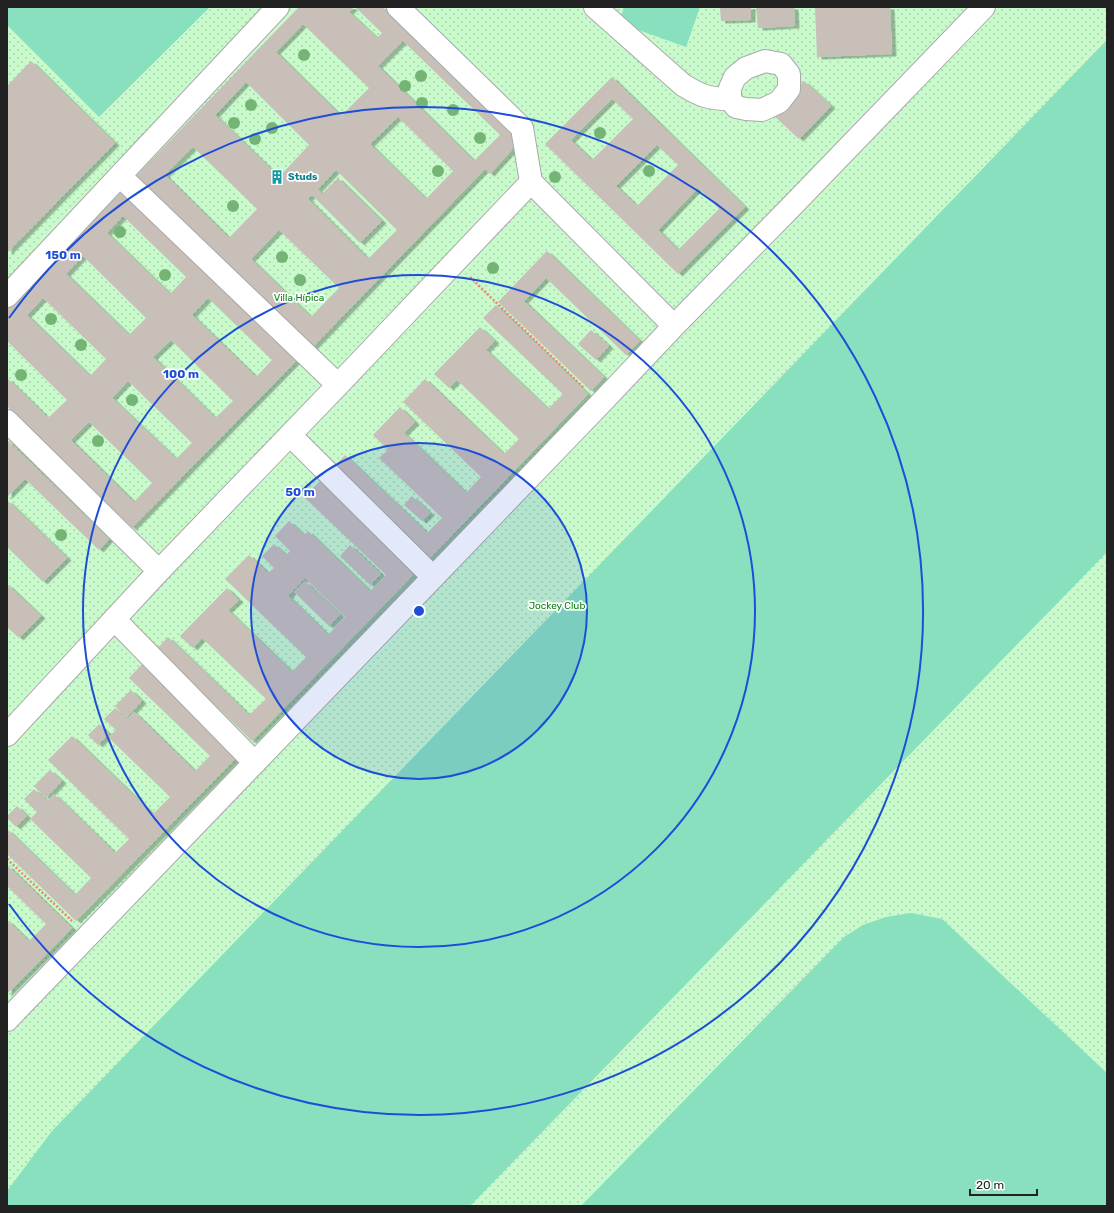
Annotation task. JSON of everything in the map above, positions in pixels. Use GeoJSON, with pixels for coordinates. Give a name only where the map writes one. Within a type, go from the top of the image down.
{"type":"FeatureCollection","features":[{"type":"Feature","properties":{"kind":"lane"},"geometry":{"type":"LineString","coordinates":[[7,296],[278,7]]}},
{"type":"Feature","properties":{"kind":"lane"},"geometry":{"type":"LineString","coordinates":[[398,7],[522,128],[531,182],[674,326]]}},
{"type":"Feature","properties":{"kind":"lane"},"geometry":{"type":"LineString","coordinates":[[595,7],[683,85],[700,95],[714,99],[730,99]]}},
{"type":"Feature","properties":{"kind":"lane"},"geometry":{"type":"LineString","coordinates":[[7,1020],[674,326],[984,7]]}},
{"type":"Feature","properties":{"kind":"lane"},"geometry":{"type":"LineString","coordinates":[[120,176],[338,385]]}},
{"type":"Feature","properties":{"kind":"lane"},"geometry":{"type":"LineString","coordinates":[[7,735],[159,571],[531,182]]}},
{"type":"Feature","properties":{"kind":"lane"},"geometry":{"type":"LineString","coordinates":[[7,421],[159,571]]}},
{"type":"Feature","properties":{"kind":"lane"},"geometry":{"type":"LineString","coordinates":[[290,435],[433,577]]}},
{"type":"Feature","properties":{"kind":"lane"},"geometry":{"type":"LineString","coordinates":[[114,620],[255,763]]}},
{"type":"Feature","properties":{"kind":"path"},"geometry":{"type":"LineString","coordinates":[[455,262],[601,403]]}},
{"type":"Feature","properties":{"kind":"path"},"geometry":{"type":"LineString","coordinates":[[7,859],[87,937]]}},
{"type":"Feature","properties":{"kind":"green space","name":"Jockey Club"},"geometry":{"type":"Polygon","coordinates":[[[7,7],[1107,7],[1107,1206],[7,1206],[7,7]]]}},
{"type":"Feature","properties":{"kind":"green space"},"geometry":{"type":"Polygon","coordinates":[[[7,7],[210,7],[99,117],[7,25],[7,7]]]}},
{"type":"Feature","properties":{"kind":"green space"},"geometry":{"type":"Polygon","coordinates":[[[624,7],[700,7],[686,47],[619,23],[624,7]]]}},
{"type":"Feature","properties":{"kind":"green space"},"geometry":{"type":"Polygon","coordinates":[[[1107,40],[1107,552],[470,1206],[7,1206],[7,1191],[52,1131],[1107,40]]]}},
{"type":"Feature","properties":{"kind":"green space"},"geometry":{"type":"Polygon","coordinates":[[[911,913],[942,919],[1107,1073],[1107,1206],[581,1206],[844,937],[863,925],[886,917],[911,913]]]}},
{"type":"Feature","properties":{"kind":"building","name":"Studs"},"geometry":{"type":"Polygon","coordinates":[[[299,7],[354,7],[349,12],[377,38],[382,33],[355,7],[383,7],[512,131],[514,143],[511,151],[490,174],[485,169],[313,347],[135,177],[299,7]],[[303,24],[276,52],[341,116],[369,88],[303,24]],[[403,41],[378,66],[474,161],[500,135],[403,41]],[[246,82],[215,115],[279,177],[309,145],[246,82]],[[398,117],[370,144],[426,199],[453,171],[398,117]],[[193,147],[165,175],[229,238],[257,209],[193,147]],[[336,170],[318,189],[322,194],[338,178],[382,221],[360,243],[312,195],[308,199],[368,259],[397,230],[336,170]],[[279,230],[251,259],[311,317],[339,288],[279,230]]]}},
{"type":"Feature","properties":{"kind":"building"},"geometry":{"type":"Polygon","coordinates":[[[720,7],[751,7],[751,20],[721,21],[720,7]]]}},
{"type":"Feature","properties":{"kind":"building"},"geometry":{"type":"Polygon","coordinates":[[[756,7],[794,7],[795,26],[758,28],[756,7]]]}},
{"type":"Feature","properties":{"kind":"building"},"geometry":{"type":"Polygon","coordinates":[[[815,7],[890,7],[892,54],[817,57],[815,7]]]}},
{"type":"Feature","properties":{"kind":"building"},"geometry":{"type":"Polygon","coordinates":[[[31,61],[115,143],[7,253],[7,86],[31,61]]]}},
{"type":"Feature","properties":{"kind":"building"},"geometry":{"type":"Polygon","coordinates":[[[612,77],[745,207],[678,274],[545,144],[612,77]],[[612,99],[571,140],[592,160],[633,119],[612,99]],[[657,145],[616,186],[637,206],[678,165],[657,145]],[[698,188],[658,230],[678,250],[719,209],[698,188]]]}},
{"type":"Feature","properties":{"kind":"building"},"geometry":{"type":"Polygon","coordinates":[[[804,81],[831,106],[799,139],[773,115],[804,81]]]}},
{"type":"Feature","properties":{"kind":"building"},"geometry":{"type":"Polygon","coordinates":[[[122,191],[297,360],[132,528],[7,406],[7,378],[48,418],[67,400],[7,341],[7,309],[122,191]],[[123,216],[107,233],[170,294],[186,277],[123,216]],[[83,256],[66,274],[129,335],[146,318],[83,256]],[[43,298],[27,315],[90,376],[106,359],[43,298]],[[208,298],[192,315],[256,377],[272,360],[208,298]],[[171,340],[153,357],[215,418],[233,401],[171,340]],[[128,381],[112,398],[176,459],[192,443],[128,381]],[[89,422],[71,440],[134,502],[152,483],[89,422]]]}},
{"type":"Feature","properties":{"kind":"building"},"geometry":{"type":"Polygon","coordinates":[[[547,251],[640,341],[626,355],[546,278],[524,301],[604,377],[591,391],[498,302],[547,251]]]}},
{"type":"Feature","properties":{"kind":"building"},"geometry":{"type":"Polygon","coordinates":[[[496,305],[588,394],[428,560],[332,469],[345,455],[427,533],[442,518],[379,458],[388,450],[373,435],[400,407],[415,422],[404,433],[466,493],[481,477],[403,402],[425,379],[504,454],[519,439],[457,380],[449,388],[434,374],[480,327],[495,341],[486,350],[548,409],[563,394],[483,318],[496,305]]]}},
{"type":"Feature","properties":{"kind":"building"},"geometry":{"type":"Polygon","coordinates":[[[591,330],[609,346],[596,360],[578,344],[591,330]]]}},
{"type":"Feature","properties":{"kind":"building"},"geometry":{"type":"Polygon","coordinates":[[[7,440],[109,539],[99,550],[25,479],[7,497],[7,440]]]}},
{"type":"Feature","properties":{"kind":"building"},"geometry":{"type":"Polygon","coordinates":[[[320,481],[415,573],[252,741],[157,649],[168,637],[249,715],[266,699],[202,638],[193,648],[180,636],[227,588],[239,600],[228,610],[292,672],[306,657],[225,579],[249,555],[268,573],[274,568],[262,556],[274,544],[286,555],[290,551],[275,536],[289,521],[304,535],[308,531],[370,591],[386,575],[304,497],[320,481]],[[305,578],[288,596],[328,635],[345,617],[305,578]]]}},
{"type":"Feature","properties":{"kind":"building"},"geometry":{"type":"Polygon","coordinates":[[[412,496],[430,513],[422,521],[404,505],[412,496]]]}},
{"type":"Feature","properties":{"kind":"building"},"geometry":{"type":"Polygon","coordinates":[[[7,500],[67,558],[43,582],[7,547],[7,500]]]}},
{"type":"Feature","properties":{"kind":"building"},"geometry":{"type":"Polygon","coordinates":[[[350,545],[381,574],[370,585],[340,556],[350,545]]]}},
{"type":"Feature","properties":{"kind":"building"},"geometry":{"type":"Polygon","coordinates":[[[305,581],[340,615],[329,626],[294,592],[305,581]]]}},
{"type":"Feature","properties":{"kind":"building"},"geometry":{"type":"Polygon","coordinates":[[[7,584],[41,616],[19,638],[7,627],[7,584]]]}},
{"type":"Feature","properties":{"kind":"building"},"geometry":{"type":"Polygon","coordinates":[[[143,663],[238,756],[76,921],[7,854],[7,829],[75,895],[91,878],[30,819],[37,812],[24,799],[34,789],[47,801],[54,794],[115,853],[129,839],[48,760],[72,736],[153,814],[170,797],[108,737],[116,730],[104,719],[115,708],[127,719],[134,712],[195,771],[210,756],[129,678],[143,663]]]}},
{"type":"Feature","properties":{"kind":"building"},"geometry":{"type":"Polygon","coordinates":[[[131,690],[142,701],[126,718],[115,706],[131,690]]]}},
{"type":"Feature","properties":{"kind":"building"},"geometry":{"type":"Polygon","coordinates":[[[99,724],[109,734],[98,745],[88,735],[99,724]]]}},
{"type":"Feature","properties":{"kind":"building"},"geometry":{"type":"Polygon","coordinates":[[[50,770],[62,781],[46,798],[34,786],[50,770]]]}},
{"type":"Feature","properties":{"kind":"building"},"geometry":{"type":"Polygon","coordinates":[[[17,806],[27,816],[16,827],[7,818],[7,816],[17,806]]]}},
{"type":"Feature","properties":{"kind":"building"},"geometry":{"type":"Polygon","coordinates":[[[7,865],[72,928],[7,994],[7,920],[29,941],[46,924],[7,886],[7,865]]]}},
{"type":"Feature","properties":{"kind":"place","name":"Studs"},"geometry":{"type":"Point","coordinates":[277,177]}},
{"type":"Feature","properties":{"kind":"park label","name":"Villa Hípica"},"geometry":{"type":"Point","coordinates":[299,298]}}]}
